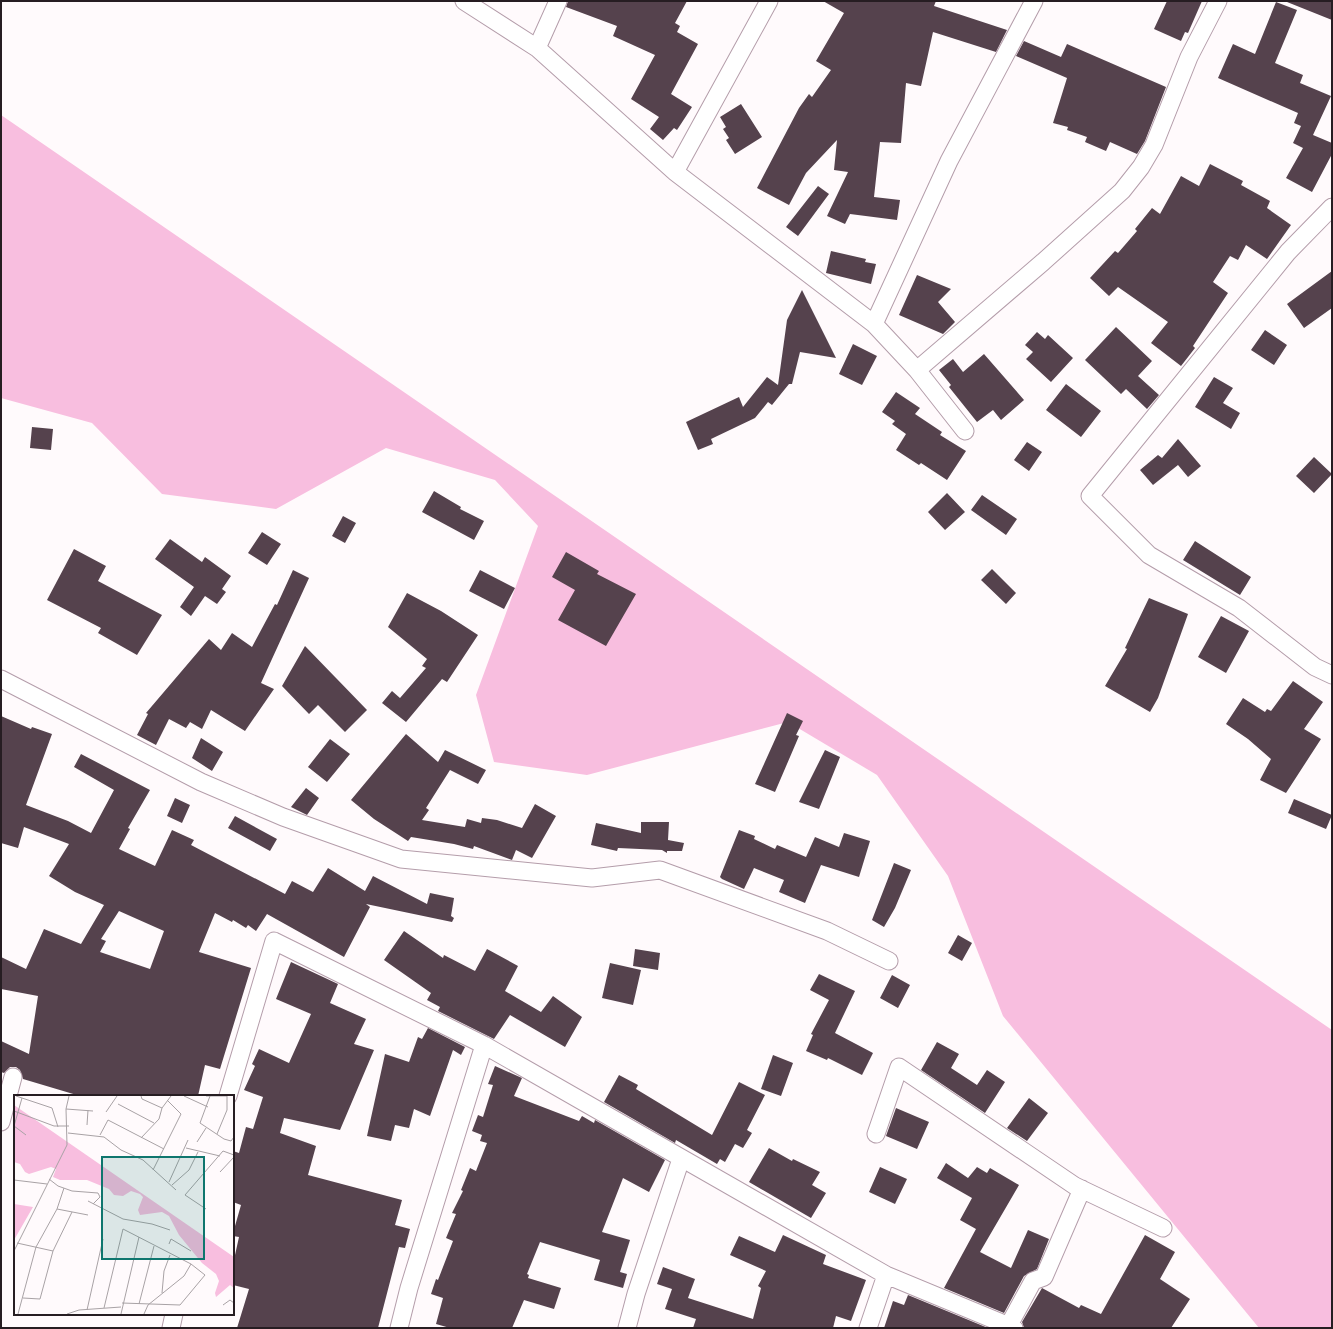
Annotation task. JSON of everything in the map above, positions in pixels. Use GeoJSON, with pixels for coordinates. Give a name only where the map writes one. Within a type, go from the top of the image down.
{"type":"FeatureCollection","features":[{"type":"Feature","properties":{"kind":"street"},"geometry":{"type":"LineString","coordinates":[[464,1],[537,48],[675,172],[874,324],[917,370],[965,431]]}},
{"type":"Feature","properties":{"kind":"street"},"geometry":{"type":"LineString","coordinates":[[537,48],[558,1]]}},
{"type":"Feature","properties":{"kind":"street"},"geometry":{"type":"LineString","coordinates":[[675,172],[769,1]]}},
{"type":"Feature","properties":{"kind":"street"},"geometry":{"type":"LineString","coordinates":[[874,324],[949,161],[1034,1]]}},
{"type":"Feature","properties":{"kind":"street"},"geometry":{"type":"LineString","coordinates":[[917,370],[1122,191],[1141,167],[1154,145],[1189,57],[1218,1]]}},
{"type":"Feature","properties":{"kind":"street"},"geometry":{"type":"LineString","coordinates":[[1332,207],[1288,252],[1090,496],[1150,555],[1239,608],[1315,667],[1332,675]]}},
{"type":"Feature","properties":{"kind":"street"},"geometry":{"type":"LineString","coordinates":[[1,679],[201,782],[282,817],[400,859],[592,878],[660,870],[827,931],[889,961]]}},
{"type":"Feature","properties":{"kind":"street"},"geometry":{"type":"LineString","coordinates":[[228,1095],[274,940],[484,1045],[886,1275],[1011,1327],[1033,1281],[1044,1277],[1082,1189]]}},
{"type":"Feature","properties":{"kind":"street"},"geometry":{"type":"LineString","coordinates":[[399,1328],[409,1288],[484,1045]]}},
{"type":"Feature","properties":{"kind":"street"},"geometry":{"type":"LineString","coordinates":[[876,1134],[899,1067],[1082,1189],[1163,1228]]}},
{"type":"Feature","properties":{"kind":"street"},"geometry":{"type":"LineString","coordinates":[[1,1122],[13,1077]]}},
{"type":"Feature","properties":{"kind":"street"},"geometry":{"type":"LineString","coordinates":[[627,1328],[636,1294],[681,1159]]}},
{"type":"Feature","properties":{"kind":"street"},"geometry":{"type":"LineString","coordinates":[[868,1328],[886,1275]]}},
{"type":"Feature","properties":{"kind":"street"},"geometry":{"type":"LineString","coordinates":[[171,1328],[174,1315]]}},
{"type":"Feature","properties":{"kind":"shaded area"},"geometry":{"type":"Polygon","coordinates":[[[1,115],[1332,1030],[1332,1328],[1259,1328],[1003,1016],[948,876],[877,775],[788,722],[587,775],[494,762],[476,695],[538,526],[495,480],[386,448],[276,509],[162,494],[92,423],[1,398],[1,115]]]}},
{"type":"Feature","properties":{"kind":"building"},"geometry":{"type":"Polygon","coordinates":[[[568,1],[687,1],[675,23],[680,26],[677,32],[698,44],[671,94],[692,107],[677,130],[674,128],[663,140],[650,129],[659,117],[631,99],[655,55],[613,36],[617,26],[566,7],[568,1]]]}},
{"type":"Feature","properties":{"kind":"building"},"geometry":{"type":"Polygon","coordinates":[[[823,1],[936,1],[934,6],[1007,30],[996,52],[933,32],[921,86],[906,83],[901,143],[880,142],[874,197],[900,200],[897,220],[850,214],[845,224],[827,216],[848,172],[834,170],[837,140],[806,173],[789,205],[757,188],[799,108],[809,94],[812,97],[831,70],[816,61],[844,13],[823,1]]]}},
{"type":"Feature","properties":{"kind":"building"},"geometry":{"type":"Polygon","coordinates":[[[1167,1],[1202,1],[1188,33],[1185,32],[1181,41],[1154,29],[1167,1]]]}},
{"type":"Feature","properties":{"kind":"building"},"geometry":{"type":"Polygon","coordinates":[[[1332,1],[1332,20],[1287,2],[1332,1]]]}},
{"type":"Feature","properties":{"kind":"building"},"geometry":{"type":"Polygon","coordinates":[[[1276,2],[1297,10],[1275,63],[1303,75],[1300,83],[1331,96],[1313,135],[1332,143],[1332,154],[1312,192],[1286,178],[1303,148],[1293,143],[1301,126],[1294,123],[1298,113],[1218,78],[1233,44],[1255,54],[1276,2]]]}},
{"type":"Feature","properties":{"kind":"building"},"geometry":{"type":"Polygon","coordinates":[[[1024,41],[1061,57],[1067,44],[1166,87],[1145,141],[1137,154],[1110,142],[1106,151],[1085,142],[1087,137],[1067,130],[1068,127],[1053,123],[1067,78],[1016,56],[1024,41]]]}},
{"type":"Feature","properties":{"kind":"building"},"geometry":{"type":"Polygon","coordinates":[[[741,104],[762,137],[735,154],[726,140],[729,138],[723,129],[726,127],[720,117],[741,104]]]}},
{"type":"Feature","properties":{"kind":"building"},"geometry":{"type":"Polygon","coordinates":[[[1210,164],[1243,181],[1241,185],[1270,201],[1267,208],[1291,225],[1267,259],[1246,245],[1238,260],[1230,256],[1213,282],[1228,293],[1193,346],[1195,348],[1181,366],[1151,343],[1168,322],[1118,287],[1109,296],[1090,278],[1115,251],[1118,253],[1137,231],[1135,229],[1152,208],[1160,214],[1181,176],[1199,186],[1210,164]]]}},
{"type":"Feature","properties":{"kind":"building"},"geometry":{"type":"Polygon","coordinates":[[[818,186],[829,194],[798,236],[786,227],[818,186]]]}},
{"type":"Feature","properties":{"kind":"building"},"geometry":{"type":"Polygon","coordinates":[[[831,251],[866,259],[865,262],[876,264],[871,284],[826,273],[831,251]]]}},
{"type":"Feature","properties":{"kind":"building"},"geometry":{"type":"Polygon","coordinates":[[[1332,271],[1332,308],[1304,328],[1287,304],[1332,271]]]}},
{"type":"Feature","properties":{"kind":"building"},"geometry":{"type":"Polygon","coordinates":[[[917,275],[951,289],[938,302],[955,322],[943,334],[899,315],[917,275]]]}},
{"type":"Feature","properties":{"kind":"building"},"geometry":{"type":"Polygon","coordinates":[[[802,290],[836,358],[800,352],[792,384],[789,384],[772,405],[768,402],[755,418],[711,439],[713,444],[698,450],[686,422],[739,397],[743,407],[767,377],[778,385],[787,320],[802,290]]]}},
{"type":"Feature","properties":{"kind":"building"},"geometry":{"type":"Polygon","coordinates":[[[1116,327],[1152,361],[1138,376],[1159,395],[1147,409],[1126,389],[1121,394],[1085,360],[1116,327]]]}},
{"type":"Feature","properties":{"kind":"building"},"geometry":{"type":"Polygon","coordinates":[[[1265,330],[1287,345],[1274,365],[1251,350],[1265,330]]]}},
{"type":"Feature","properties":{"kind":"building"},"geometry":{"type":"Polygon","coordinates":[[[1037,332],[1045,339],[1048,335],[1073,358],[1051,382],[1026,359],[1033,352],[1025,345],[1037,332]]]}},
{"type":"Feature","properties":{"kind":"building"},"geometry":{"type":"Polygon","coordinates":[[[853,344],[877,356],[862,385],[839,374],[853,344]]]}},
{"type":"Feature","properties":{"kind":"building"},"geometry":{"type":"Polygon","coordinates":[[[984,354],[1024,400],[1001,420],[993,410],[977,422],[949,387],[951,385],[939,370],[953,359],[963,372],[984,354]]]}},
{"type":"Feature","properties":{"kind":"building"},"geometry":{"type":"Polygon","coordinates":[[[1214,377],[1233,388],[1223,403],[1240,413],[1231,429],[1195,407],[1214,377]]]}},
{"type":"Feature","properties":{"kind":"building"},"geometry":{"type":"Polygon","coordinates":[[[1066,384],[1101,411],[1081,437],[1046,410],[1066,384]]]}},
{"type":"Feature","properties":{"kind":"building"},"geometry":{"type":"Polygon","coordinates":[[[896,392],[920,408],[915,414],[942,432],[940,435],[966,451],[947,480],[921,463],[919,465],[896,450],[906,434],[892,424],[895,421],[882,412],[896,392]]]}},
{"type":"Feature","properties":{"kind":"building"},"geometry":{"type":"Polygon","coordinates":[[[32,427],[53,429],[51,450],[30,448],[32,427]]]}},
{"type":"Feature","properties":{"kind":"building"},"geometry":{"type":"Polygon","coordinates":[[[1178,439],[1201,466],[1188,477],[1178,465],[1153,485],[1140,470],[1158,455],[1162,458],[1178,439]]]}},
{"type":"Feature","properties":{"kind":"building"},"geometry":{"type":"Polygon","coordinates":[[[1027,442],[1042,452],[1029,471],[1014,460],[1027,442]]]}},
{"type":"Feature","properties":{"kind":"building"},"geometry":{"type":"Polygon","coordinates":[[[1314,457],[1332,474],[1314,493],[1296,476],[1314,457]]]}},
{"type":"Feature","properties":{"kind":"building"},"geometry":{"type":"Polygon","coordinates":[[[434,491],[461,507],[460,509],[484,521],[474,540],[422,512],[434,491]]]}},
{"type":"Feature","properties":{"kind":"building"},"geometry":{"type":"Polygon","coordinates":[[[947,493],[965,512],[945,530],[928,512],[947,493]]]}},
{"type":"Feature","properties":{"kind":"building"},"geometry":{"type":"Polygon","coordinates":[[[982,495],[1017,519],[1006,535],[971,510],[982,495]]]}},
{"type":"Feature","properties":{"kind":"building"},"geometry":{"type":"Polygon","coordinates":[[[343,516],[356,523],[345,543],[332,536],[343,516]]]}},
{"type":"Feature","properties":{"kind":"building"},"geometry":{"type":"Polygon","coordinates":[[[262,532],[281,544],[267,565],[248,553],[262,532]]]}},
{"type":"Feature","properties":{"kind":"building"},"geometry":{"type":"Polygon","coordinates":[[[170,539],[202,562],[205,557],[231,576],[222,589],[226,592],[217,604],[205,596],[191,616],[180,607],[194,587],[155,559],[170,539]]]}},
{"type":"Feature","properties":{"kind":"building"},"geometry":{"type":"Polygon","coordinates":[[[1195,541],[1251,577],[1240,595],[1183,560],[1195,541]]]}},
{"type":"Feature","properties":{"kind":"building"},"geometry":{"type":"Polygon","coordinates":[[[74,549],[106,566],[98,581],[162,615],[137,655],[98,633],[101,628],[47,600],[74,549]]]}},
{"type":"Feature","properties":{"kind":"building"},"geometry":{"type":"Polygon","coordinates":[[[566,552],[599,571],[597,574],[636,594],[606,646],[558,620],[575,590],[552,577],[566,552]]]}},
{"type":"Feature","properties":{"kind":"building"},"geometry":{"type":"Polygon","coordinates":[[[992,569],[1016,593],[1006,604],[981,580],[992,569]]]}},
{"type":"Feature","properties":{"kind":"building"},"geometry":{"type":"Polygon","coordinates":[[[293,570],[309,578],[261,683],[274,689],[245,731],[211,710],[202,729],[190,722],[186,728],[169,719],[156,745],[137,735],[148,714],[146,713],[209,639],[221,650],[232,633],[252,647],[275,604],[277,605],[293,570]]]}},
{"type":"Feature","properties":{"kind":"building"},"geometry":{"type":"Polygon","coordinates":[[[480,570],[515,588],[504,609],[469,591],[480,570]]]}},
{"type":"Feature","properties":{"kind":"building"},"geometry":{"type":"Polygon","coordinates":[[[407,593],[441,611],[478,635],[447,682],[442,679],[406,722],[382,703],[392,691],[400,698],[426,668],[422,666],[427,659],[388,627],[407,593]]]}},
{"type":"Feature","properties":{"kind":"building"},"geometry":{"type":"Polygon","coordinates":[[[1149,598],[1188,614],[1158,698],[1150,712],[1105,686],[1127,649],[1125,648],[1149,598]]]}},
{"type":"Feature","properties":{"kind":"building"},"geometry":{"type":"Polygon","coordinates":[[[1221,616],[1249,631],[1226,673],[1198,657],[1221,616]]]}},
{"type":"Feature","properties":{"kind":"building"},"geometry":{"type":"Polygon","coordinates":[[[305,646],[367,710],[345,732],[318,705],[309,714],[282,686],[305,646]]]}},
{"type":"Feature","properties":{"kind":"building"},"geometry":{"type":"Polygon","coordinates":[[[1293,681],[1323,702],[1304,729],[1321,739],[1286,793],[1260,780],[1271,759],[1248,739],[1226,724],[1243,698],[1265,712],[1267,709],[1271,711],[1293,681]]]}},
{"type":"Feature","properties":{"kind":"building"},"geometry":{"type":"Polygon","coordinates":[[[787,713],[803,721],[796,735],[799,736],[775,792],[755,784],[787,713]]]}},
{"type":"Feature","properties":{"kind":"building"},"geometry":{"type":"Polygon","coordinates":[[[1,716],[31,729],[32,727],[52,734],[26,805],[68,821],[91,833],[114,790],[74,767],[81,754],[150,790],[128,828],[130,829],[119,849],[155,866],[172,830],[194,840],[191,845],[285,894],[292,881],[313,892],[328,868],[365,891],[373,876],[427,904],[430,893],[454,898],[451,916],[454,918],[452,922],[366,904],[370,907],[344,957],[267,914],[256,931],[248,925],[246,928],[233,920],[232,922],[215,913],[199,952],[251,968],[220,1069],[205,1065],[198,1095],[77,1095],[23,1079],[20,1070],[16,1067],[10,1067],[4,1073],[1,1072],[1,1041],[29,1054],[38,996],[1,989],[1,957],[26,969],[44,929],[81,944],[104,905],[75,892],[49,876],[69,844],[24,827],[18,848],[1,843],[1,716]],[[119,911],[101,939],[106,941],[100,952],[150,969],[164,931],[119,911]]]}},
{"type":"Feature","properties":{"kind":"building"},"geometry":{"type":"Polygon","coordinates":[[[406,734],[438,762],[445,750],[486,770],[478,784],[450,770],[426,808],[429,810],[422,820],[465,827],[467,819],[481,823],[482,818],[497,820],[522,828],[535,804],[556,816],[532,858],[516,850],[512,860],[474,846],[473,849],[454,844],[411,837],[408,841],[374,819],[351,800],[406,734]]]}},
{"type":"Feature","properties":{"kind":"building"},"geometry":{"type":"Polygon","coordinates":[[[201,738],[223,752],[212,771],[192,758],[201,738]]]}},
{"type":"Feature","properties":{"kind":"building"},"geometry":{"type":"Polygon","coordinates":[[[330,739],[350,754],[327,782],[308,767],[330,739]]]}},
{"type":"Feature","properties":{"kind":"building"},"geometry":{"type":"Polygon","coordinates":[[[825,750],[840,757],[819,809],[799,802],[825,750]]]}},
{"type":"Feature","properties":{"kind":"building"},"geometry":{"type":"Polygon","coordinates":[[[306,788],[319,798],[307,815],[291,807],[306,788]]]}},
{"type":"Feature","properties":{"kind":"building"},"geometry":{"type":"Polygon","coordinates":[[[175,798],[190,805],[182,823],[167,816],[175,798]]]}},
{"type":"Feature","properties":{"kind":"building"},"geometry":{"type":"Polygon","coordinates":[[[1294,799],[1332,815],[1326,829],[1288,813],[1294,799]]]}},
{"type":"Feature","properties":{"kind":"building"},"geometry":{"type":"Polygon","coordinates":[[[235,816],[277,839],[270,851],[228,828],[235,816]]]}},
{"type":"Feature","properties":{"kind":"building"},"geometry":{"type":"Polygon","coordinates":[[[641,822],[669,822],[668,840],[684,843],[682,851],[667,851],[667,853],[662,850],[618,848],[617,851],[591,845],[596,823],[641,833],[641,822]]]}},
{"type":"Feature","properties":{"kind":"building"},"geometry":{"type":"Polygon","coordinates":[[[739,830],[755,836],[754,839],[775,849],[777,845],[806,857],[815,837],[839,847],[844,833],[870,841],[859,877],[821,865],[805,903],[779,892],[784,880],[754,868],[744,889],[720,877],[739,830]]]}},
{"type":"Feature","properties":{"kind":"building"},"geometry":{"type":"Polygon","coordinates":[[[894,863],[911,870],[895,908],[884,927],[872,920],[894,863]]]}},
{"type":"Feature","properties":{"kind":"building"},"geometry":{"type":"Polygon","coordinates":[[[404,931],[443,958],[444,955],[475,971],[487,949],[518,966],[505,991],[541,1012],[553,996],[582,1017],[565,1047],[510,1015],[494,1039],[438,1011],[440,1007],[427,1000],[431,993],[384,960],[404,931]]]}},
{"type":"Feature","properties":{"kind":"building"},"geometry":{"type":"Polygon","coordinates":[[[958,935],[972,943],[962,961],[948,953],[958,935]]]}},
{"type":"Feature","properties":{"kind":"building"},"geometry":{"type":"Polygon","coordinates":[[[635,949],[660,953],[658,970],[633,966],[635,949]]]}},
{"type":"Feature","properties":{"kind":"building"},"geometry":{"type":"Polygon","coordinates":[[[291,962],[338,984],[330,1003],[366,1019],[354,1044],[374,1050],[340,1130],[284,1118],[280,1133],[316,1146],[308,1175],[402,1200],[395,1225],[410,1229],[405,1248],[399,1247],[378,1328],[237,1328],[249,1289],[234,1285],[234,1260],[239,1237],[234,1236],[234,1230],[241,1205],[234,1202],[234,1151],[239,1153],[246,1127],[253,1129],[263,1097],[244,1090],[255,1066],[252,1064],[259,1049],[289,1063],[311,1014],[276,999],[291,962]]]}},
{"type":"Feature","properties":{"kind":"building"},"geometry":{"type":"Polygon","coordinates":[[[610,963],[641,970],[633,1005],[602,998],[610,963]]]}},
{"type":"Feature","properties":{"kind":"building"},"geometry":{"type":"Polygon","coordinates":[[[819,974],[855,991],[835,1033],[873,1053],[862,1075],[828,1058],[827,1060],[806,1051],[813,1035],[811,1034],[829,1000],[810,990],[819,974]]]}},
{"type":"Feature","properties":{"kind":"building"},"geometry":{"type":"Polygon","coordinates":[[[892,975],[910,985],[898,1008],[880,998],[892,975]]]}},
{"type":"Feature","properties":{"kind":"building"},"geometry":{"type":"Polygon","coordinates":[[[428,1028],[465,1047],[461,1055],[453,1050],[430,1116],[414,1109],[409,1128],[395,1125],[391,1141],[367,1136],[385,1054],[409,1062],[418,1037],[422,1039],[428,1028]]]}},
{"type":"Feature","properties":{"kind":"building"},"geometry":{"type":"Polygon","coordinates":[[[937,1042],[959,1054],[951,1068],[977,1085],[987,1070],[1005,1082],[985,1113],[921,1070],[937,1042]]]}},
{"type":"Feature","properties":{"kind":"building"},"geometry":{"type":"Polygon","coordinates":[[[773,1055],[793,1063],[781,1096],[761,1089],[773,1055]]]}},
{"type":"Feature","properties":{"kind":"building"},"geometry":{"type":"Polygon","coordinates":[[[495,1066],[522,1078],[514,1096],[579,1121],[582,1116],[594,1123],[595,1120],[665,1160],[649,1192],[623,1178],[602,1232],[630,1240],[620,1272],[627,1274],[623,1288],[594,1280],[600,1260],[540,1242],[527,1274],[529,1275],[528,1278],[561,1288],[554,1309],[524,1300],[512,1328],[450,1328],[436,1324],[443,1298],[431,1294],[453,1241],[446,1238],[456,1214],[452,1213],[463,1191],[461,1190],[470,1168],[476,1171],[487,1143],[480,1141],[482,1135],[472,1131],[478,1115],[483,1117],[493,1085],[488,1084],[495,1066]]]}},
{"type":"Feature","properties":{"kind":"building"},"geometry":{"type":"Polygon","coordinates":[[[619,1075],[638,1085],[636,1089],[712,1135],[739,1082],[765,1095],[747,1130],[752,1133],[743,1148],[735,1144],[725,1162],[720,1159],[717,1164],[676,1140],[675,1143],[604,1102],[619,1075]]]}},
{"type":"Feature","properties":{"kind":"building"},"geometry":{"type":"Polygon","coordinates":[[[1029,1098],[1048,1113],[1027,1141],[1007,1128],[1029,1098]]]}},
{"type":"Feature","properties":{"kind":"building"},"geometry":{"type":"Polygon","coordinates":[[[896,1108],[929,1122],[917,1149],[886,1136],[896,1108]]]}},
{"type":"Feature","properties":{"kind":"building"},"geometry":{"type":"Polygon","coordinates":[[[769,1148],[792,1161],[793,1159],[820,1172],[812,1185],[826,1193],[811,1218],[749,1182],[769,1148]]]}},
{"type":"Feature","properties":{"kind":"building"},"geometry":{"type":"Polygon","coordinates":[[[946,1163],[968,1178],[977,1167],[987,1173],[990,1168],[1019,1185],[980,1252],[1011,1268],[1028,1230],[1049,1239],[1037,1269],[1024,1276],[1004,1313],[944,1288],[976,1229],[960,1220],[972,1198],[937,1178],[946,1163]]]}},
{"type":"Feature","properties":{"kind":"building"},"geometry":{"type":"Polygon","coordinates":[[[880,1167],[907,1179],[895,1204],[869,1192],[880,1167]]]}},
{"type":"Feature","properties":{"kind":"building"},"geometry":{"type":"Polygon","coordinates":[[[783,1235],[826,1255],[823,1264],[866,1280],[851,1321],[836,1316],[833,1328],[693,1328],[696,1319],[665,1309],[672,1289],[657,1284],[663,1267],[695,1279],[688,1298],[753,1319],[761,1288],[758,1286],[766,1271],[730,1255],[739,1236],[775,1252],[783,1235]]]}},
{"type":"Feature","properties":{"kind":"building"},"geometry":{"type":"Polygon","coordinates":[[[1145,1235],[1175,1252],[1160,1279],[1190,1299],[1171,1328],[1024,1328],[1022,1322],[1042,1288],[1079,1308],[1081,1305],[1101,1314],[1145,1235]]]}},
{"type":"Feature","properties":{"kind":"building"},"geometry":{"type":"Polygon","coordinates":[[[908,1295],[988,1328],[884,1328],[893,1301],[904,1305],[908,1295]]]}}]}
